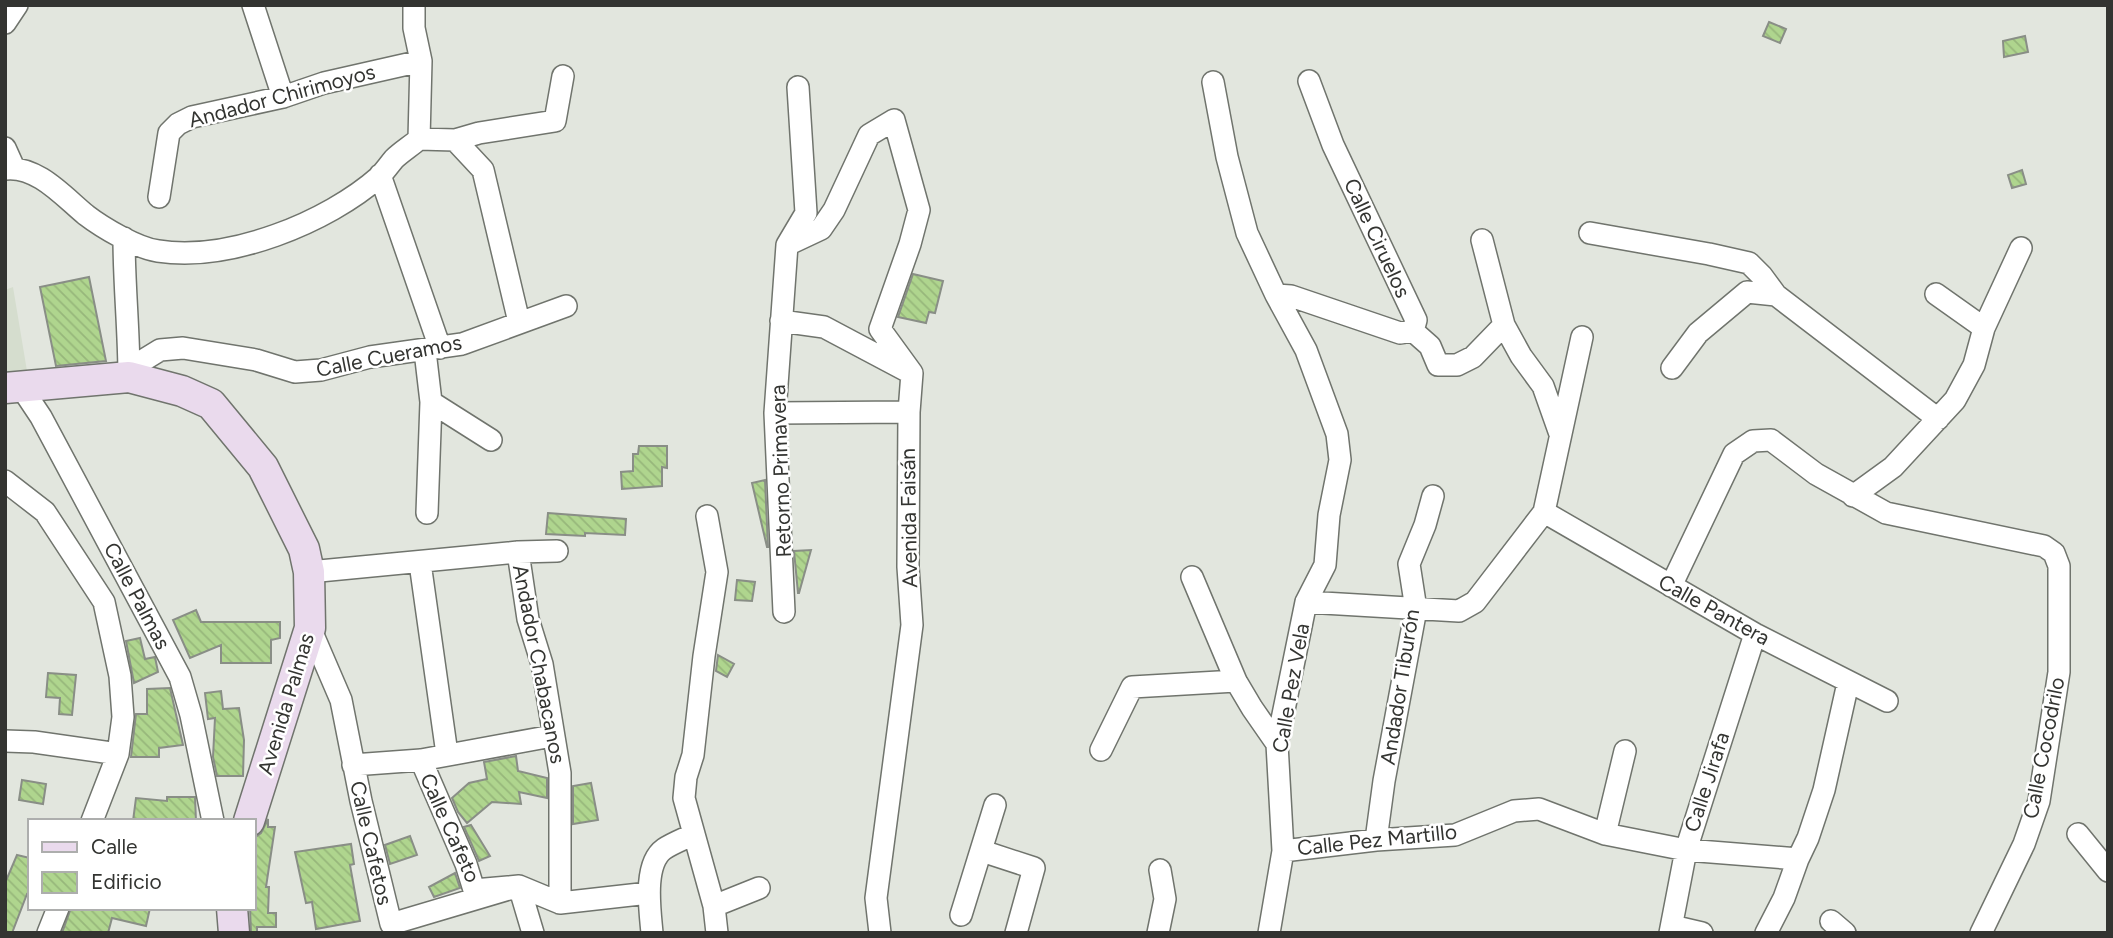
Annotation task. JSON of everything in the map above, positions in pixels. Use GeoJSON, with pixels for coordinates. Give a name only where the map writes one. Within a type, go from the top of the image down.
{"type":"FeatureCollection","features":[{"type":"Feature","properties":{"kind":"main road","name":"Avenida Palmas"},"geometry":{"type":"LineString","coordinates":[[13,388],[129,373],[211,404],[263,467],[304,549],[309,572],[310,628],[250,819]]}},
{"type":"Feature","properties":{"kind":"main road"},"geometry":{"type":"LineString","coordinates":[[232,910],[234,933]]}},
{"type":"Feature","properties":{"kind":"street"},"geometry":{"type":"LineString","coordinates":[[5,23],[17,5]]}},
{"type":"Feature","properties":{"kind":"street"},"geometry":{"type":"LineString","coordinates":[[253,5],[283,97]]}},
{"type":"Feature","properties":{"kind":"street"},"geometry":{"type":"LineString","coordinates":[[414,5],[414,28],[421,61],[419,139]]}},
{"type":"Feature","properties":{"kind":"street","name":"Andador Chirimoyos"},"geometry":{"type":"LineString","coordinates":[[159,197],[169,133],[178,124],[192,117],[283,97],[324,83],[421,61]]}},
{"type":"Feature","properties":{"kind":"street"},"geometry":{"type":"LineString","coordinates":[[8,162],[52,186],[90,218],[124,238],[156,251],[198,253],[249,245],[294,228],[334,208],[380,175],[396,157],[419,139],[456,140],[479,133],[555,121],[563,76]]}},
{"type":"Feature","properties":{"kind":"street","name":"Calle Ciruelos"},"geometry":{"type":"LineString","coordinates":[[1309,81],[1334,145],[1416,320],[1413,331]]}},
{"type":"Feature","properties":{"kind":"street"},"geometry":{"type":"LineString","coordinates":[[1213,82],[1227,157],[1247,233],[1306,350],[1337,434],[1340,460],[1329,515],[1325,565],[1306,602]]}},
{"type":"Feature","properties":{"kind":"street"},"geometry":{"type":"LineString","coordinates":[[787,245],[806,213],[798,87]]}},
{"type":"Feature","properties":{"kind":"street"},"geometry":{"type":"LineString","coordinates":[[787,245],[821,229],[834,210],[869,135],[894,120],[919,210],[880,329],[912,373]]}},
{"type":"Feature","properties":{"kind":"street"},"geometry":{"type":"LineString","coordinates":[[456,140],[483,170],[519,321]]}},
{"type":"Feature","properties":{"kind":"street"},"geometry":{"type":"LineString","coordinates":[[380,175],[432,350],[426,513]]}},
{"type":"Feature","properties":{"kind":"street"},"geometry":{"type":"LineString","coordinates":[[1590,233],[1749,263],[1776,295],[1938,419]]}},
{"type":"Feature","properties":{"kind":"street"},"geometry":{"type":"LineString","coordinates":[[124,238],[129,373]]}},
{"type":"Feature","properties":{"kind":"street"},"geometry":{"type":"LineString","coordinates":[[1482,240],[1504,325],[1521,356],[1543,386],[1560,435]]}},
{"type":"Feature","properties":{"kind":"street","name":"Retorno Primavera"},"geometry":{"type":"LineString","coordinates":[[784,612],[775,413],[787,245]]}},
{"type":"Feature","properties":{"kind":"street"},"geometry":{"type":"LineString","coordinates":[[1671,586],[1734,454],[1753,441],[1771,440],[1816,474],[1853,496],[1893,467],[1955,400],[1974,365],[1984,328],[2021,248]]}},
{"type":"Feature","properties":{"kind":"street"},"geometry":{"type":"LineString","coordinates":[[1672,368],[1698,333],[1747,292],[1776,295]]}},
{"type":"Feature","properties":{"kind":"street"},"geometry":{"type":"LineString","coordinates":[[1936,294],[1984,328]]}},
{"type":"Feature","properties":{"kind":"street"},"geometry":{"type":"LineString","coordinates":[[1276,295],[1291,296],[1400,333],[1413,331],[1430,346],[1438,365],[1457,365],[1473,357],[1504,325]]}},
{"type":"Feature","properties":{"kind":"street","name":"Calle Cueramos"},"geometry":{"type":"LineString","coordinates":[[129,373],[160,351],[183,348],[256,360],[295,372],[321,370],[370,357],[461,344],[566,306]]}},
{"type":"Feature","properties":{"kind":"street"},"geometry":{"type":"LineString","coordinates":[[781,320],[824,327],[912,373]]}},
{"type":"Feature","properties":{"kind":"street"},"geometry":{"type":"LineString","coordinates":[[1544,512],[1582,337]]}},
{"type":"Feature","properties":{"kind":"street","name":"Avenida Faisán"},"geometry":{"type":"LineString","coordinates":[[880,933],[876,898],[912,625],[908,567],[909,412],[912,373]]}},
{"type":"Feature","properties":{"kind":"street","name":"Calle Palmas"},"geometry":{"type":"LineString","coordinates":[[13,388],[41,417],[180,677],[191,715],[213,819]]}},
{"type":"Feature","properties":{"kind":"street"},"geometry":{"type":"LineString","coordinates":[[431,402],[491,440]]}},
{"type":"Feature","properties":{"kind":"street"},"geometry":{"type":"LineString","coordinates":[[775,413],[909,412]]}},
{"type":"Feature","properties":{"kind":"street"},"geometry":{"type":"LineString","coordinates":[[5,481],[45,512],[104,601],[120,676],[124,717],[118,754],[93,819]]}},
{"type":"Feature","properties":{"kind":"street","name":"Andador Tiburón"},"geometry":{"type":"LineString","coordinates":[[1376,840],[1384,781],[1416,609],[1409,564],[1425,525],[1433,496]]}},
{"type":"Feature","properties":{"kind":"street","name":"Calle Cocodrilo"},"geometry":{"type":"LineString","coordinates":[[1853,496],[1886,513],[2044,546],[2054,553],[2059,566],[2060,672],[2039,801],[2024,844],[1981,933]]}},
{"type":"Feature","properties":{"kind":"street","name":"Calle Pez Vela"},"geometry":{"type":"LineString","coordinates":[[1269,933],[1283,851],[1277,744],[1306,602],[1459,611],[1475,602],[1544,512]]}},
{"type":"Feature","properties":{"kind":"street","name":"Calle Pantera"},"geometry":{"type":"LineString","coordinates":[[1544,512],[1755,634],[1887,701]]}},
{"type":"Feature","properties":{"kind":"street"},"geometry":{"type":"LineString","coordinates":[[707,516],[717,572],[693,755],[686,777],[684,798],[713,906],[717,933]]}},
{"type":"Feature","properties":{"kind":"street"},"geometry":{"type":"LineString","coordinates":[[309,572],[518,552],[557,551]]}},
{"type":"Feature","properties":{"kind":"street","name":"Andador Chabacanos"},"geometry":{"type":"LineString","coordinates":[[518,552],[528,619],[542,664],[560,773],[560,902]]}},
{"type":"Feature","properties":{"kind":"street"},"geometry":{"type":"LineString","coordinates":[[419,563],[447,754]]}},
{"type":"Feature","properties":{"kind":"street"},"geometry":{"type":"LineString","coordinates":[[1192,578],[1236,681],[1277,744]]}},
{"type":"Feature","properties":{"kind":"street","name":"Calle Cafetos"},"geometry":{"type":"LineString","coordinates":[[310,628],[341,700],[353,765],[390,924],[519,886]]}},
{"type":"Feature","properties":{"kind":"street","name":"Calle Jirafa"},"geometry":{"type":"LineString","coordinates":[[1671,929],[1686,850],[1755,634]]}},
{"type":"Feature","properties":{"kind":"street"},"geometry":{"type":"LineString","coordinates":[[1101,750],[1132,687],[1236,681]]}},
{"type":"Feature","properties":{"kind":"street"},"geometry":{"type":"LineString","coordinates":[[1766,933],[1784,898],[1824,790],[1848,682]]}},
{"type":"Feature","properties":{"kind":"street"},"geometry":{"type":"LineString","coordinates":[[353,765],[421,760],[552,736]]}},
{"type":"Feature","properties":{"kind":"street"},"geometry":{"type":"LineString","coordinates":[[5,741],[34,742],[118,754]]}},
{"type":"Feature","properties":{"kind":"street"},"geometry":{"type":"LineString","coordinates":[[1605,834],[1625,751]]}},
{"type":"Feature","properties":{"kind":"street","name":"Calle Cafeto"},"geometry":{"type":"LineString","coordinates":[[421,760],[466,864],[474,890],[519,886]]}},
{"type":"Feature","properties":{"kind":"street"},"geometry":{"type":"LineString","coordinates":[[961,915],[995,805]]}},
{"type":"Feature","properties":{"kind":"street","name":"Calle Pez Martillo"},"geometry":{"type":"LineString","coordinates":[[1283,851],[1376,840],[1455,835],[1514,811],[1539,809],[1605,834],[1686,850],[1798,859]]}},
{"type":"Feature","properties":{"kind":"street"},"geometry":{"type":"LineString","coordinates":[[652,933],[649,892],[653,863],[663,850],[694,834]]}},
{"type":"Feature","properties":{"kind":"street"},"geometry":{"type":"LineString","coordinates":[[2078,834],[2108,871]]}},
{"type":"Feature","properties":{"kind":"street"},"geometry":{"type":"LineString","coordinates":[[982,851],[1034,868],[1016,933]]}},
{"type":"Feature","properties":{"kind":"street"},"geometry":{"type":"LineString","coordinates":[[1158,933],[1165,899],[1160,870]]}},
{"type":"Feature","properties":{"kind":"street"},"geometry":{"type":"LineString","coordinates":[[519,886],[560,902],[649,892]]}},
{"type":"Feature","properties":{"kind":"street"},"geometry":{"type":"LineString","coordinates":[[519,886],[533,933]]}},
{"type":"Feature","properties":{"kind":"street"},"geometry":{"type":"LineString","coordinates":[[713,906],[759,888]]}},
{"type":"Feature","properties":{"kind":"street"},"geometry":{"type":"LineString","coordinates":[[48,933],[57,910]]}},
{"type":"Feature","properties":{"kind":"street"},"geometry":{"type":"LineString","coordinates":[[1671,929],[1702,933]]}},
{"type":"Feature","properties":{"kind":"shaded area"},"geometry":{"type":"Polygon","coordinates":[[[13,287],[27,371],[5,372],[5,290],[13,287]]]}},
{"type":"Feature","properties":{"kind":"building"},"geometry":{"type":"Polygon","coordinates":[[[1769,22],[1786,29],[1780,43],[1763,36],[1769,22]]]}},
{"type":"Feature","properties":{"kind":"building"},"geometry":{"type":"Polygon","coordinates":[[[2025,36],[2028,52],[2004,57],[2003,41],[2025,36]]]}},
{"type":"Feature","properties":{"kind":"building"},"geometry":{"type":"Polygon","coordinates":[[[2022,170],[2026,184],[2012,188],[2008,175],[2022,170]]]}},
{"type":"Feature","properties":{"kind":"building"},"geometry":{"type":"Polygon","coordinates":[[[913,274],[943,281],[935,313],[929,312],[926,323],[898,317],[913,274]]]}},
{"type":"Feature","properties":{"kind":"building"},"geometry":{"type":"Polygon","coordinates":[[[89,277],[106,361],[56,366],[40,287],[89,277]]]}},
{"type":"Feature","properties":{"kind":"building"},"geometry":{"type":"Polygon","coordinates":[[[639,446],[667,446],[667,468],[662,467],[662,486],[622,489],[621,472],[633,471],[633,454],[638,454],[639,446]]]}},
{"type":"Feature","properties":{"kind":"building"},"geometry":{"type":"Polygon","coordinates":[[[765,480],[768,547],[752,483],[765,480]]]}},
{"type":"Feature","properties":{"kind":"building"},"geometry":{"type":"Polygon","coordinates":[[[548,513],[626,519],[625,535],[546,534],[548,513]]]}},
{"type":"Feature","properties":{"kind":"building"},"geometry":{"type":"Polygon","coordinates":[[[811,550],[799,593],[798,593],[794,551],[811,550]]]}},
{"type":"Feature","properties":{"kind":"building"},"geometry":{"type":"Polygon","coordinates":[[[737,580],[755,582],[752,601],[735,600],[737,580]]]}},
{"type":"Feature","properties":{"kind":"building"},"geometry":{"type":"Polygon","coordinates":[[[196,610],[201,622],[280,622],[280,638],[271,640],[271,663],[221,663],[221,645],[190,658],[173,620],[196,610]]]}},
{"type":"Feature","properties":{"kind":"building"},"geometry":{"type":"Polygon","coordinates":[[[140,638],[145,659],[155,657],[158,672],[134,683],[126,641],[140,638]]]}},
{"type":"Feature","properties":{"kind":"building"},"geometry":{"type":"Polygon","coordinates":[[[718,655],[734,664],[727,677],[716,671],[718,655]]]}},
{"type":"Feature","properties":{"kind":"building"},"geometry":{"type":"Polygon","coordinates":[[[48,673],[76,675],[72,715],[59,714],[60,698],[46,697],[48,673]]]}},
{"type":"Feature","properties":{"kind":"building"},"geometry":{"type":"Polygon","coordinates":[[[170,688],[183,745],[159,748],[159,757],[131,757],[136,714],[147,714],[147,689],[170,688]]]}},
{"type":"Feature","properties":{"kind":"building"},"geometry":{"type":"Polygon","coordinates":[[[221,691],[223,709],[239,708],[244,740],[243,776],[217,776],[213,757],[215,718],[208,719],[205,693],[221,691]]]}},
{"type":"Feature","properties":{"kind":"building"},"geometry":{"type":"Polygon","coordinates":[[[516,756],[518,771],[547,778],[547,798],[519,792],[521,804],[492,802],[467,823],[452,798],[469,783],[487,779],[484,762],[516,756]]]}},
{"type":"Feature","properties":{"kind":"building"},"geometry":{"type":"Polygon","coordinates":[[[22,780],[46,784],[43,804],[19,800],[22,780]]]}},
{"type":"Feature","properties":{"kind":"building"},"geometry":{"type":"Polygon","coordinates":[[[591,783],[598,820],[573,824],[573,786],[591,783]]]}},
{"type":"Feature","properties":{"kind":"building"},"geometry":{"type":"Polygon","coordinates":[[[167,797],[195,797],[196,819],[133,819],[136,798],[167,801],[167,797]]]}},
{"type":"Feature","properties":{"kind":"building"},"geometry":{"type":"Polygon","coordinates":[[[268,819],[268,827],[275,827],[266,887],[269,887],[268,913],[276,913],[276,927],[257,927],[257,933],[251,933],[250,910],[256,910],[256,837],[261,833],[268,819]]]}},
{"type":"Feature","properties":{"kind":"building"},"geometry":{"type":"Polygon","coordinates":[[[471,825],[490,856],[479,861],[464,827],[471,825]]]}},
{"type":"Feature","properties":{"kind":"building"},"geometry":{"type":"Polygon","coordinates":[[[410,836],[417,855],[390,864],[385,845],[410,836]]]}},
{"type":"Feature","properties":{"kind":"building"},"geometry":{"type":"Polygon","coordinates":[[[351,844],[354,864],[350,865],[360,921],[316,929],[312,902],[306,903],[295,852],[351,844]]]}},
{"type":"Feature","properties":{"kind":"building"},"geometry":{"type":"Polygon","coordinates":[[[17,855],[28,858],[28,894],[12,933],[5,933],[5,883],[17,855]]]}},
{"type":"Feature","properties":{"kind":"building"},"geometry":{"type":"Polygon","coordinates":[[[455,873],[460,888],[434,897],[429,887],[455,873]]]}},
{"type":"Feature","properties":{"kind":"building"},"geometry":{"type":"Polygon","coordinates":[[[70,910],[150,910],[146,926],[112,918],[108,933],[62,933],[70,910]]]}}]}
